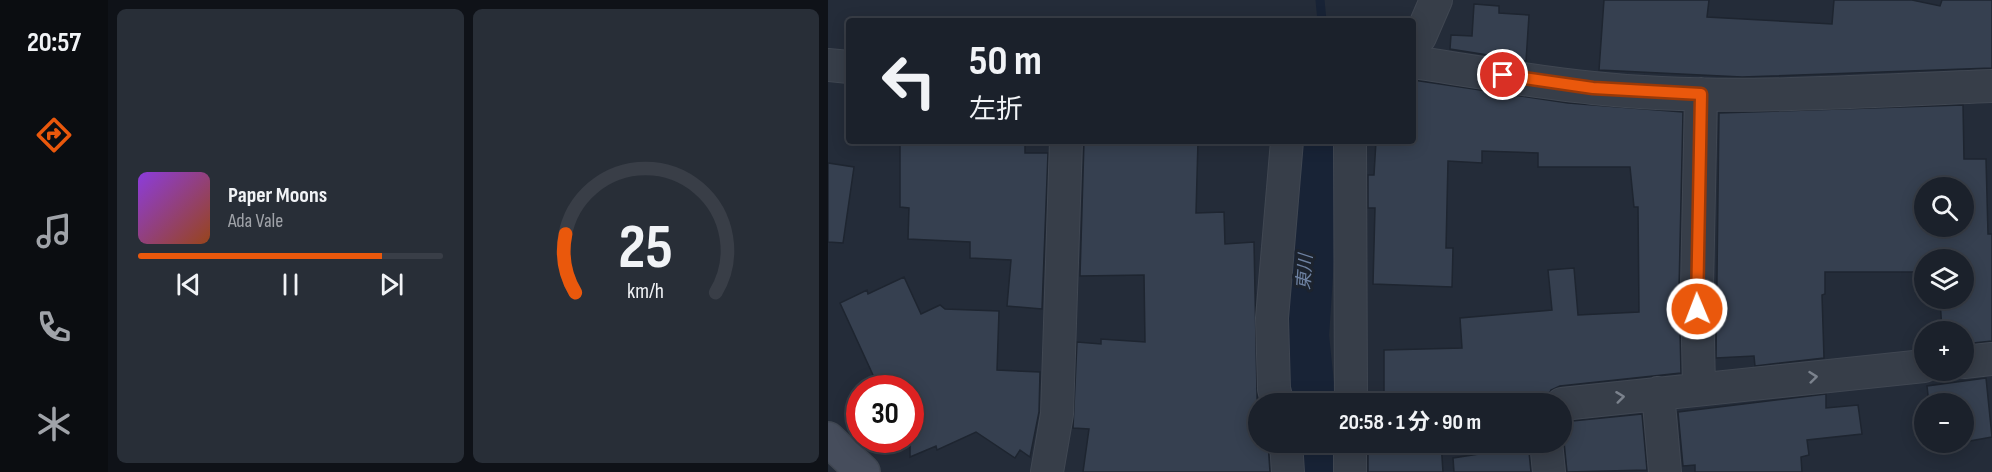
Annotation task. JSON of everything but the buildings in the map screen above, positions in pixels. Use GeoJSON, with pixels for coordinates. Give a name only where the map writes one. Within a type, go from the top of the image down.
{"type":"FeatureCollection","features":[{"type":"Feature","properties":{"kind":"street"},"geometry":{"type":"LineString","coordinates":[[1416,41],[1420,38],[1436,0]]}},
{"type":"Feature","properties":{"kind":"street"},"geometry":{"type":"LineString","coordinates":[[1416,62],[1593,88],[1701,94],[1776,95],[1992,86]]}},
{"type":"Feature","properties":{"kind":"street"},"geometry":{"type":"LineString","coordinates":[[828,65],[846,67]]}},
{"type":"Feature","properties":{"kind":"street"},"geometry":{"type":"LineString","coordinates":[[1699,388],[1697,289],[1701,94]]}},
{"type":"Feature","properties":{"kind":"street"},"geometry":{"type":"LineString","coordinates":[[1047,472],[1057,414],[1066,144]]}},
{"type":"Feature","properties":{"kind":"street"},"geometry":{"type":"LineString","coordinates":[[1275,393],[1272,318],[1287,144]]}},
{"type":"Feature","properties":{"kind":"street"},"geometry":{"type":"LineString","coordinates":[[1350,144],[1351,393]]}},
{"type":"Feature","properties":{"kind":"street"},"geometry":{"type":"LineString","coordinates":[[1572,403],[1914,367]]}},
{"type":"Feature","properties":{"kind":"street"},"geometry":{"type":"LineString","coordinates":[[1658,393],[1665,472]]}},
{"type":"Feature","properties":{"kind":"street"},"geometry":{"type":"LineString","coordinates":[[828,439],[863,472]]}},
{"type":"Feature","properties":{"kind":"street"},"geometry":{"type":"LineString","coordinates":[[1287,453],[1288,472]]}},
{"type":"Feature","properties":{"kind":"street"},"geometry":{"type":"LineString","coordinates":[[1350,453],[1350,472]]}},
{"type":"Feature","properties":{"kind":"street"},"geometry":{"type":"LineString","coordinates":[[1547,453],[1549,472]]}},
{"type":"Feature","properties":{"kind":"waterway","name":"東川"},"geometry":{"type":"LineString","coordinates":[[1320,0],[1322,18]]}},
{"type":"Feature","properties":{"kind":"waterway","name":"東川"},"geometry":{"type":"LineString","coordinates":[[1307,393],[1301,336],[1311,182],[1320,144]]}},
{"type":"Feature","properties":{"kind":"waterway","name":"東川"},"geometry":{"type":"LineString","coordinates":[[1313,453],[1313,472]]}},
{"type":"Feature","properties":{"kind":"route"},"geometry":{"type":"LineString","coordinates":[[1503,75],[1593,88],[1701,94],[1697,309]]}}]}
